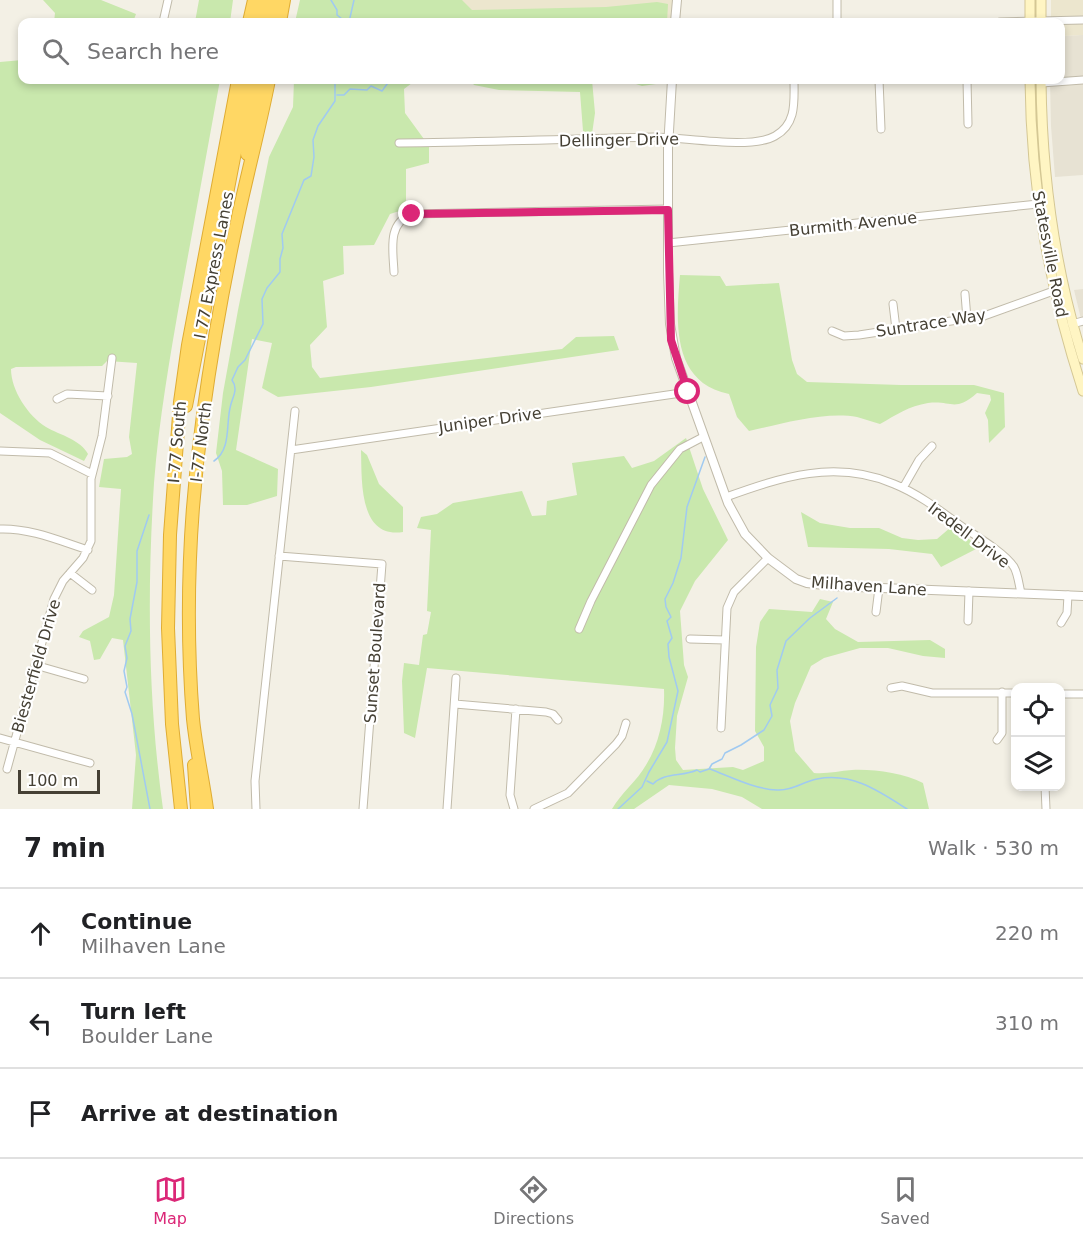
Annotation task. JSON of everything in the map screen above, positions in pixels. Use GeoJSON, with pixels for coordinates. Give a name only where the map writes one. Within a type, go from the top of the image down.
{"type":"FeatureCollection","features":[{"type":"Feature","properties":{"kind":"highway"},"geometry":{"type":"LineString","coordinates":[[250,18],[254,0]]}},
{"type":"Feature","properties":{"kind":"highway"},"geometry":{"type":"LineString","coordinates":[[260,18],[263,0]]}},
{"type":"Feature","properties":{"kind":"highway"},"geometry":{"type":"LineString","coordinates":[[270,18],[273,0]]}},
{"type":"Feature","properties":{"kind":"highway"},"geometry":{"type":"LineString","coordinates":[[281,18],[284,0]]}},
{"type":"Feature","properties":{"kind":"highway","name":"I-77 South"},"geometry":{"type":"LineString","coordinates":[[181,809],[172,733],[168,628],[170,535],[184,366],[237,84]]}},
{"type":"Feature","properties":{"kind":"highway","name":"I 77 Express Lanes"},"geometry":{"type":"LineString","coordinates":[[177,451],[248,84]]}},
{"type":"Feature","properties":{"kind":"highway","name":"I 77 Express Lanes"},"geometry":{"type":"LineString","coordinates":[[238,217],[258,84]]}},
{"type":"Feature","properties":{"kind":"highway","name":"I-77 North"},"geometry":{"type":"LineString","coordinates":[[207,809],[193,722],[189,604],[196,474],[210,370],[238,217],[268,84]]}},
{"type":"Feature","properties":{"kind":"highway"},"geometry":{"type":"LineString","coordinates":[[193,722],[197,809]]}},
{"type":"Feature","properties":{"kind":"main road"},"geometry":{"type":"LineString","coordinates":[[1030,0],[1030,18]]}},
{"type":"Feature","properties":{"kind":"main road"},"geometry":{"type":"LineString","coordinates":[[1041,0],[1041,18]]}},
{"type":"Feature","properties":{"kind":"main road","name":"Statesville Road"},"geometry":{"type":"LineString","coordinates":[[1030,84],[1038,204],[1083,391]]}},
{"type":"Feature","properties":{"kind":"main road","name":"Statesville Road"},"geometry":{"type":"LineString","coordinates":[[1041,84],[1047,192],[1059,289],[1083,358]]}},
{"type":"Feature","properties":{"kind":"street"},"geometry":{"type":"LineString","coordinates":[[164,18],[168,0]]}},
{"type":"Feature","properties":{"kind":"street"},"geometry":{"type":"LineString","coordinates":[[675,18],[677,0]]}},
{"type":"Feature","properties":{"kind":"street"},"geometry":{"type":"LineString","coordinates":[[837,0],[837,18]]}},
{"type":"Feature","properties":{"kind":"street"},"geometry":{"type":"LineString","coordinates":[[1065,21],[1083,20]]}},
{"type":"Feature","properties":{"kind":"street"},"geometry":{"type":"LineString","coordinates":[[1065,80],[1083,80]]}},
{"type":"Feature","properties":{"kind":"street","name":"Milhaven Lane"},"geometry":{"type":"LineString","coordinates":[[672,84],[668,210],[671,340],[703,438],[734,516],[745,534],[768,558],[796,579],[807,583],[1083,596]]}},
{"type":"Feature","properties":{"kind":"street","name":"Dellinger Drive"},"geometry":{"type":"LineString","coordinates":[[399,143],[669,138],[732,142],[763,141],[784,130],[792,116],[794,84]]}},
{"type":"Feature","properties":{"kind":"street"},"geometry":{"type":"LineString","coordinates":[[879,84],[881,129]]}},
{"type":"Feature","properties":{"kind":"street"},"geometry":{"type":"LineString","coordinates":[[967,84],[969,124]]}},
{"type":"Feature","properties":{"kind":"street","name":"Burmith Avenue"},"geometry":{"type":"LineString","coordinates":[[668,243],[1038,204]]}},
{"type":"Feature","properties":{"kind":"street"},"geometry":{"type":"LineString","coordinates":[[394,272],[394,232],[402,219],[412,214],[668,210]]}},
{"type":"Feature","properties":{"kind":"street","name":"Suntrace Way"},"geometry":{"type":"LineString","coordinates":[[832,332],[844,336],[990,315],[1059,289]]}},
{"type":"Feature","properties":{"kind":"street"},"geometry":{"type":"LineString","coordinates":[[964,294],[967,319]]}},
{"type":"Feature","properties":{"kind":"street"},"geometry":{"type":"LineString","coordinates":[[893,304],[896,329]]}},
{"type":"Feature","properties":{"kind":"street"},"geometry":{"type":"LineString","coordinates":[[1072,324],[1083,321]]}},
{"type":"Feature","properties":{"kind":"street"},"geometry":{"type":"LineString","coordinates":[[0,528],[24,530],[88,550],[92,535],[92,474],[102,436],[112,358]]}},
{"type":"Feature","properties":{"kind":"street","name":"Juniper Drive"},"geometry":{"type":"LineString","coordinates":[[291,450],[688,392]]}},
{"type":"Feature","properties":{"kind":"street"},"geometry":{"type":"LineString","coordinates":[[57,399],[67,394],[108,396]]}},
{"type":"Feature","properties":{"kind":"street"},"geometry":{"type":"LineString","coordinates":[[256,809],[255,781],[295,411]]}},
{"type":"Feature","properties":{"kind":"street"},"geometry":{"type":"LineString","coordinates":[[579,629],[651,485],[680,449],[703,438]]}},
{"type":"Feature","properties":{"kind":"street"},"geometry":{"type":"LineString","coordinates":[[903,488],[919,460],[932,446]]}},
{"type":"Feature","properties":{"kind":"street"},"geometry":{"type":"LineString","coordinates":[[0,451],[50,453],[92,474]]}},
{"type":"Feature","properties":{"kind":"street","name":"Iredell Drive"},"geometry":{"type":"LineString","coordinates":[[726,497],[790,475],[822,471],[859,474],[887,481],[903,488],[953,520],[1010,562],[1016,571],[1021,593]]}},
{"type":"Feature","properties":{"kind":"street","name":"Biesterfield Drive"},"geometry":{"type":"LineString","coordinates":[[7,769],[54,599],[88,550]]}},
{"type":"Feature","properties":{"kind":"street","name":"Sunset Boulevard"},"geometry":{"type":"LineString","coordinates":[[279,556],[382,564],[363,809]]}},
{"type":"Feature","properties":{"kind":"street"},"geometry":{"type":"LineString","coordinates":[[721,728],[726,616],[732,596],[768,558]]}},
{"type":"Feature","properties":{"kind":"street"},"geometry":{"type":"LineString","coordinates":[[70,573],[92,590]]}},
{"type":"Feature","properties":{"kind":"street"},"geometry":{"type":"LineString","coordinates":[[876,612],[879,588]]}},
{"type":"Feature","properties":{"kind":"street"},"geometry":{"type":"LineString","coordinates":[[968,621],[969,591]]}},
{"type":"Feature","properties":{"kind":"street"},"geometry":{"type":"LineString","coordinates":[[1061,623],[1066,613],[1068,595]]}},
{"type":"Feature","properties":{"kind":"street"},"geometry":{"type":"LineString","coordinates":[[690,639],[725,640]]}},
{"type":"Feature","properties":{"kind":"street"},"geometry":{"type":"LineString","coordinates":[[35,666],[84,679]]}},
{"type":"Feature","properties":{"kind":"street"},"geometry":{"type":"LineString","coordinates":[[447,809],[456,678]]}},
{"type":"Feature","properties":{"kind":"street"},"geometry":{"type":"LineString","coordinates":[[891,688],[902,686],[932,693],[1011,693]]}},
{"type":"Feature","properties":{"kind":"street"},"geometry":{"type":"LineString","coordinates":[[997,740],[1002,733],[1002,692]]}},
{"type":"Feature","properties":{"kind":"street"},"geometry":{"type":"LineString","coordinates":[[1065,694],[1083,694]]}},
{"type":"Feature","properties":{"kind":"street"},"geometry":{"type":"LineString","coordinates":[[454,704],[546,712],[553,714],[558,720]]}},
{"type":"Feature","properties":{"kind":"street"},"geometry":{"type":"LineString","coordinates":[[514,809],[510,795],[516,709]]}},
{"type":"Feature","properties":{"kind":"street"},"geometry":{"type":"LineString","coordinates":[[534,809],[568,793],[616,744],[622,736],[626,723]]}},
{"type":"Feature","properties":{"kind":"street"},"geometry":{"type":"LineString","coordinates":[[0,738],[90,763]]}},
{"type":"Feature","properties":{"kind":"street"},"geometry":{"type":"LineString","coordinates":[[1046,791],[1046,809]]}},
{"type":"Feature","properties":{"kind":"shaded area"},"geometry":{"type":"Polygon","coordinates":[[[446,0],[676,0],[675,18],[446,18],[446,0]]]}},
{"type":"Feature","properties":{"kind":"shaded area"},"geometry":{"type":"Polygon","coordinates":[[[1051,0],[1083,0],[1083,35],[1065,36],[1065,18],[1051,18],[1051,0]]]}},
{"type":"Feature","properties":{"kind":"shaded area"},"geometry":{"type":"Polygon","coordinates":[[[1083,35],[1083,175],[1055,177],[1050,84],[1065,84],[1065,36],[1083,35]]]}},
{"type":"Feature","properties":{"kind":"shaded area"},"geometry":{"type":"Polygon","coordinates":[[[1083,289],[1083,327],[1074,290],[1083,289]]]}},
{"type":"Feature","properties":{"kind":"green space"},"geometry":{"type":"Polygon","coordinates":[[[43,0],[101,0],[136,14],[134,18],[54,18],[55,13],[43,0]]]}},
{"type":"Feature","properties":{"kind":"green space"},"geometry":{"type":"Polygon","coordinates":[[[199,0],[233,0],[231,18],[196,18],[199,0]]]}},
{"type":"Feature","properties":{"kind":"green space"},"geometry":{"type":"Polygon","coordinates":[[[300,0],[462,0],[472,10],[606,7],[657,2],[668,4],[667,18],[296,18],[300,0]]]}},
{"type":"Feature","properties":{"kind":"green space"},"geometry":{"type":"Polygon","coordinates":[[[18,60],[18,84],[219,84],[169,365],[154,483],[150,564],[150,646],[154,728],[163,809],[132,809],[136,755],[123,640],[112,638],[100,659],[94,660],[90,641],[79,637],[83,631],[109,617],[114,595],[121,489],[99,487],[104,459],[127,457],[132,454],[129,437],[137,363],[107,361],[102,366],[16,367],[11,369],[17,394],[27,409],[46,427],[70,438],[85,449],[88,454],[84,461],[40,440],[0,413],[0,62],[18,60]]]}},
{"type":"Feature","properties":{"kind":"green space"},"geometry":{"type":"Polygon","coordinates":[[[294,84],[411,84],[404,89],[405,113],[429,146],[429,163],[406,169],[406,209],[390,214],[374,245],[343,246],[344,274],[323,281],[327,327],[310,345],[312,367],[320,378],[562,349],[576,337],[614,336],[619,350],[371,387],[278,397],[262,388],[272,343],[252,339],[236,450],[278,469],[277,496],[247,505],[223,505],[222,471],[216,453],[223,393],[269,157],[293,107],[294,84]]]}},
{"type":"Feature","properties":{"kind":"green space"},"geometry":{"type":"Polygon","coordinates":[[[592,84],[595,113],[592,134],[583,131],[580,92],[499,90],[474,85],[592,84]]]}},
{"type":"Feature","properties":{"kind":"green space"},"geometry":{"type":"Polygon","coordinates":[[[680,275],[720,276],[726,286],[779,283],[792,360],[797,374],[807,382],[974,385],[1004,393],[1005,427],[989,443],[988,420],[985,413],[991,400],[990,395],[977,393],[963,403],[928,403],[915,406],[880,424],[857,417],[831,416],[803,419],[749,431],[737,417],[729,394],[710,387],[696,377],[687,363],[678,330],[680,275]]]}},
{"type":"Feature","properties":{"kind":"green space"},"geometry":{"type":"Polygon","coordinates":[[[686,438],[703,489],[728,540],[695,581],[680,611],[684,665],[688,677],[677,716],[676,760],[683,770],[733,767],[743,770],[764,761],[764,747],[755,731],[756,647],[760,622],[769,609],[812,612],[820,599],[833,602],[826,619],[835,629],[858,642],[930,640],[945,649],[945,658],[923,656],[888,648],[860,648],[824,658],[811,666],[790,721],[795,751],[814,773],[870,770],[898,774],[923,783],[929,809],[762,809],[742,797],[712,789],[669,785],[634,809],[612,809],[642,771],[655,747],[664,709],[664,689],[427,668],[415,738],[404,733],[402,681],[404,663],[419,665],[423,635],[427,634],[431,612],[427,611],[431,530],[417,528],[421,517],[437,514],[453,503],[522,491],[532,516],[546,515],[547,501],[577,495],[572,463],[624,456],[632,468],[654,461],[686,438]]]}},
{"type":"Feature","properties":{"kind":"green space"},"geometry":{"type":"Polygon","coordinates":[[[361,450],[367,455],[379,484],[403,507],[403,532],[388,532],[370,517],[363,491],[361,450]]]}},
{"type":"Feature","properties":{"kind":"green space"},"geometry":{"type":"Polygon","coordinates":[[[801,512],[820,523],[850,528],[879,528],[902,538],[918,540],[937,539],[951,527],[965,535],[978,548],[941,567],[932,554],[889,549],[808,547],[801,512]]]}},
{"type":"Feature","properties":{"kind":"waterway"},"geometry":{"type":"LineString","coordinates":[[331,0],[337,10],[337,15],[341,18]]}},
{"type":"Feature","properties":{"kind":"waterway"},"geometry":{"type":"LineString","coordinates":[[350,18],[354,0]]}},
{"type":"Feature","properties":{"kind":"waterway"},"geometry":{"type":"LineString","coordinates":[[214,461],[223,450],[227,437],[230,408],[235,390],[232,380],[263,324],[262,299],[267,288],[280,272],[282,234],[304,180],[311,176],[314,157],[313,140],[318,126],[335,101],[335,84]]}},
{"type":"Feature","properties":{"kind":"waterway"},"geometry":{"type":"LineString","coordinates":[[337,95],[344,95],[350,89],[367,90],[371,86],[382,91],[387,84]]}},
{"type":"Feature","properties":{"kind":"waterway"},"geometry":{"type":"LineString","coordinates":[[618,809],[642,787],[667,742],[678,691],[669,657],[668,644],[672,638],[667,621],[671,617],[665,599],[681,558],[687,507],[705,457]]}},
{"type":"Feature","properties":{"kind":"waterway"},"geometry":{"type":"LineString","coordinates":[[149,515],[137,551],[137,582],[130,619],[131,631],[125,646],[127,658],[124,671],[127,687],[125,692],[132,714],[150,809]]}},
{"type":"Feature","properties":{"kind":"waterway"},"geometry":{"type":"LineString","coordinates":[[647,781],[653,784],[668,776],[709,769],[712,764],[722,759],[725,753],[764,730],[772,716],[770,705],[778,688],[777,670],[786,641],[810,618],[837,598]]}},
{"type":"Feature","properties":{"kind":"waterway"},"geometry":{"type":"LineString","coordinates":[[710,769],[751,785],[777,790],[817,779],[842,778],[865,785],[907,809]]}},
{"type":"Feature","properties":{"kind":"route"},"geometry":{"type":"LineString","coordinates":[[412,214],[668,210],[671,340],[688,392]]}}]}
